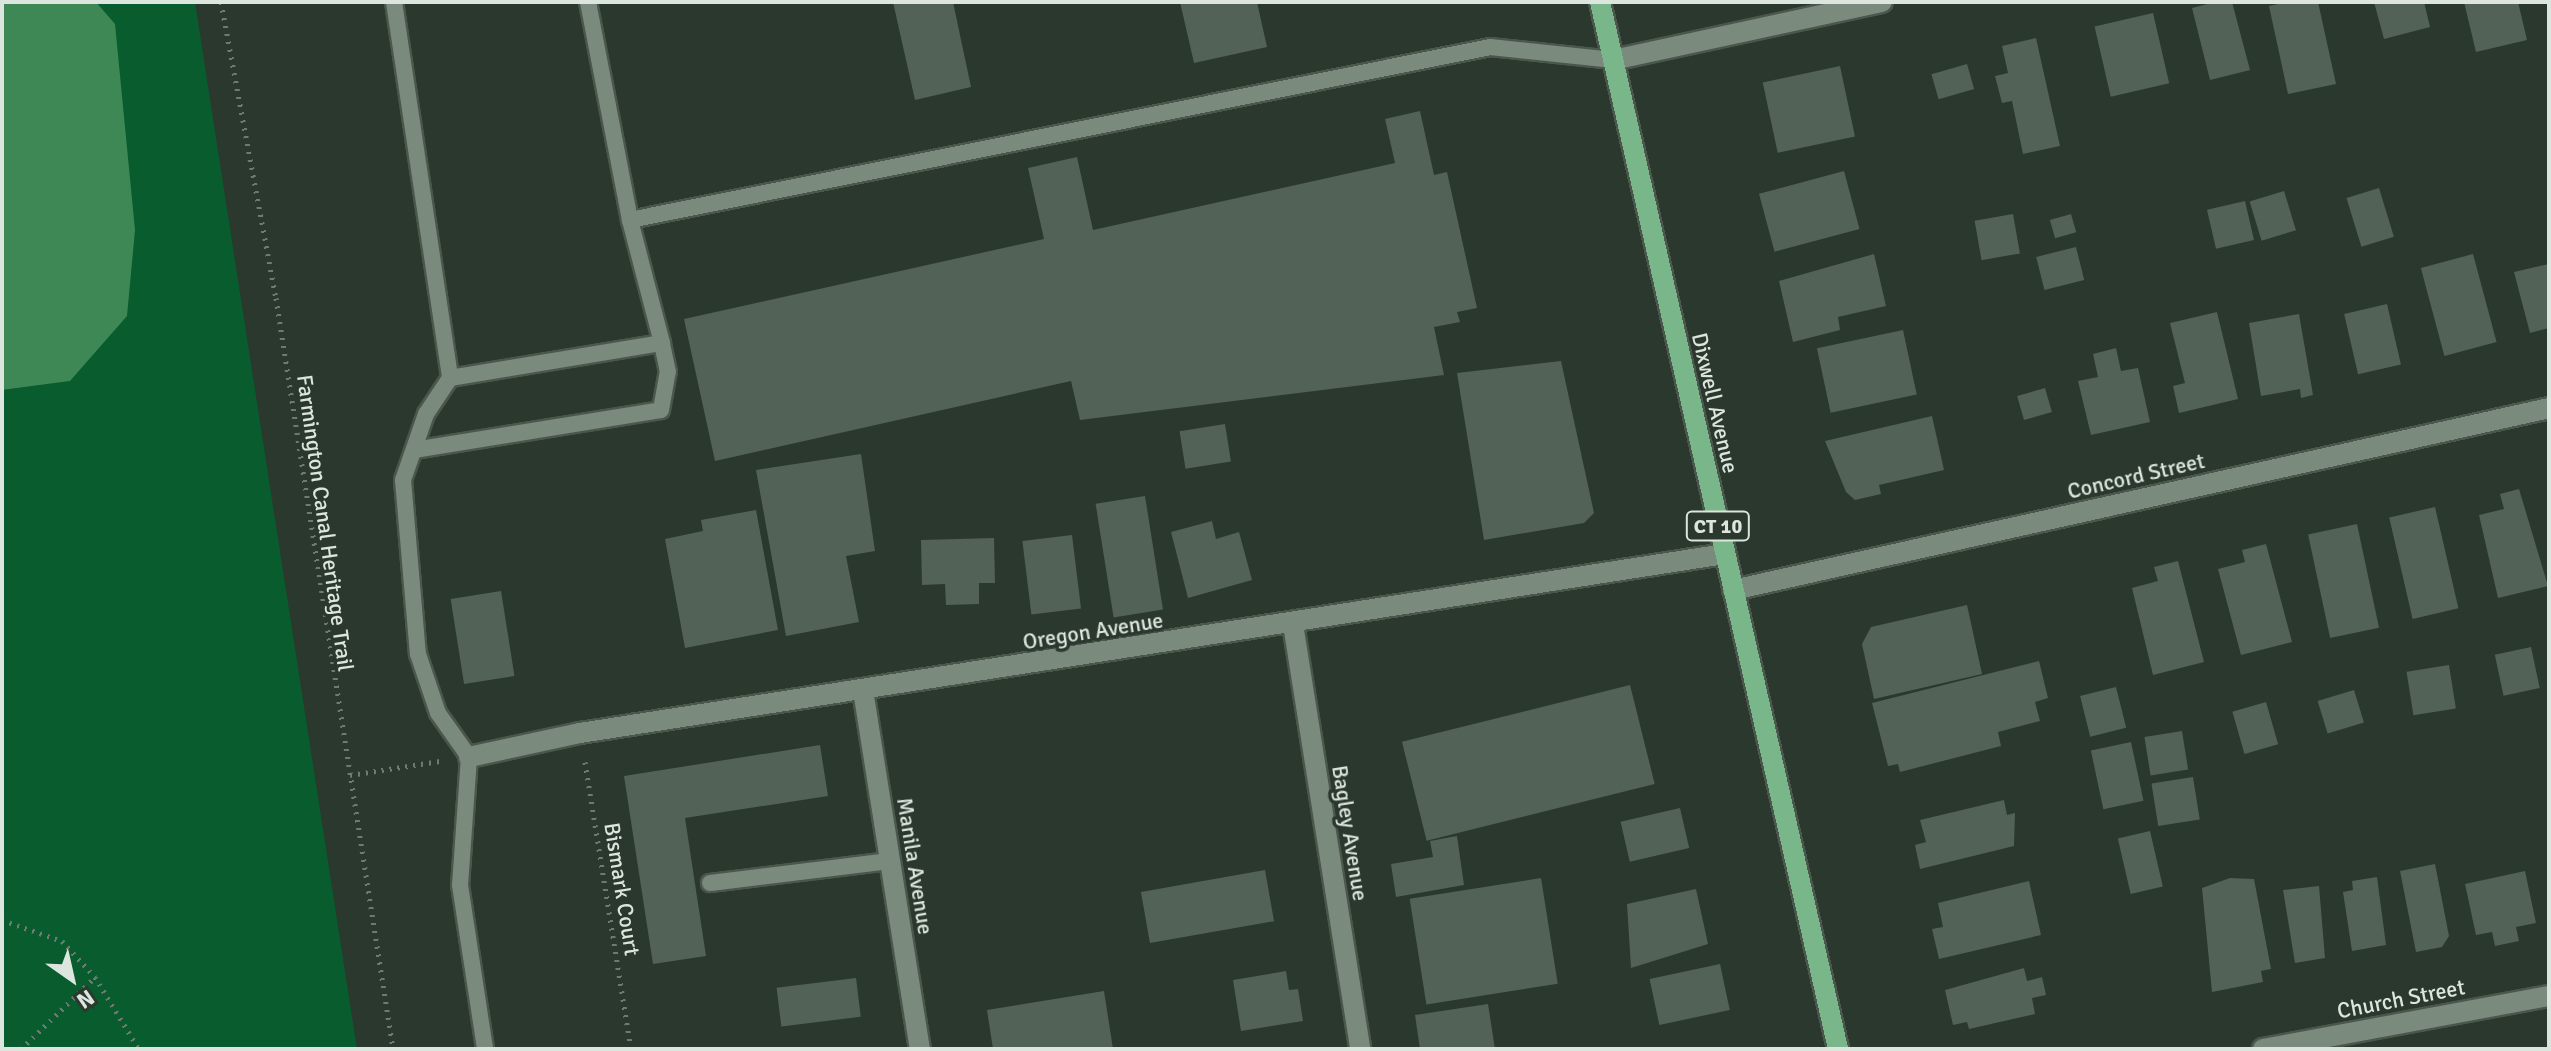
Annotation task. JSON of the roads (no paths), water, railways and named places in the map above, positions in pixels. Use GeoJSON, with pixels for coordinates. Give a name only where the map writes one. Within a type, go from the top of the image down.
{"type":"FeatureCollection","features":[{"type":"Feature","properties":{"kind":"main road","name":"Dixwell Avenue"},"geometry":{"type":"LineString","coordinates":[[1600,2],[1838,1049]]}},
{"type":"Feature","properties":{"kind":"street"},"geometry":{"type":"LineString","coordinates":[[1613,60],[1882,2]]}},
{"type":"Feature","properties":{"kind":"street","name":"Concord Street"},"geometry":{"type":"LineString","coordinates":[[1733,590],[2549,408]]}},
{"type":"Feature","properties":{"kind":"street","name":"Oregon Avenue"},"geometry":{"type":"LineString","coordinates":[[469,757],[580,733],[1293,624],[1725,554]]}},
{"type":"Feature","properties":{"kind":"street","name":"Bagley Avenue"},"geometry":{"type":"LineString","coordinates":[[1293,624],[1360,1049]]}},
{"type":"Feature","properties":{"kind":"street","name":"Manila Avenue"},"geometry":{"type":"LineString","coordinates":[[863,690],[920,1049]]}},
{"type":"Feature","properties":{"kind":"street","name":"Church Street"},"geometry":{"type":"LineString","coordinates":[[2263,1049],[2305,1045],[2549,996]]}},
{"type":"Feature","properties":{"kind":"lane"},"geometry":{"type":"LineString","coordinates":[[394,2],[450,378],[414,450],[403,480],[418,654],[438,713],[469,757],[460,885],[485,1049]]}},
{"type":"Feature","properties":{"kind":"lane"},"geometry":{"type":"LineString","coordinates":[[414,450],[661,410],[668,372],[630,220],[588,2]]}},
{"type":"Feature","properties":{"kind":"lane"},"geometry":{"type":"LineString","coordinates":[[630,220],[1490,47],[1613,60]]}},
{"type":"Feature","properties":{"kind":"lane"},"geometry":{"type":"LineString","coordinates":[[450,378],[662,343]]}},
{"type":"Feature","properties":{"kind":"lane"},"geometry":{"type":"LineString","coordinates":[[710,883],[890,861]]}}]}
